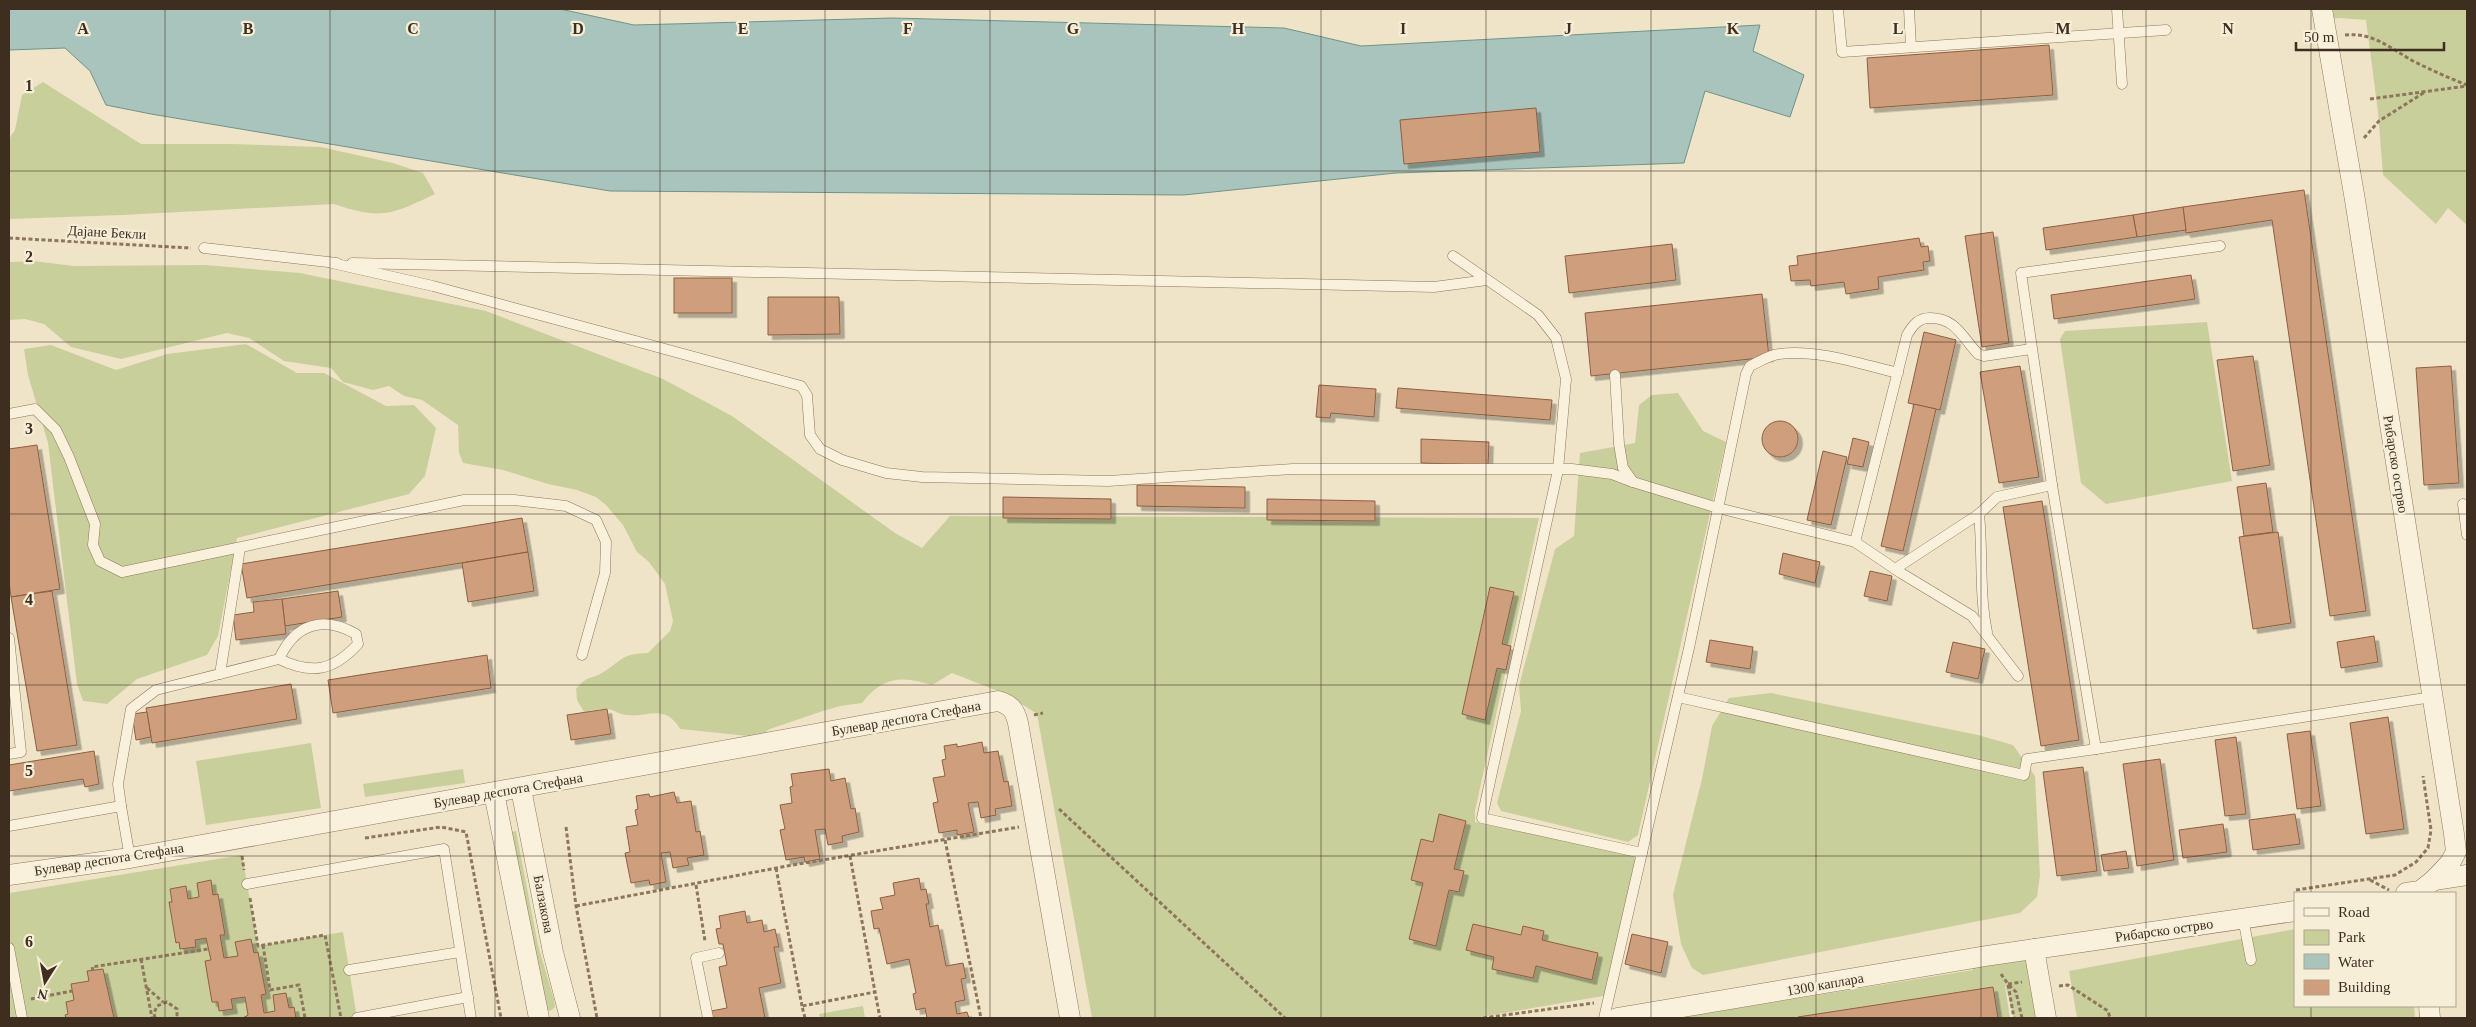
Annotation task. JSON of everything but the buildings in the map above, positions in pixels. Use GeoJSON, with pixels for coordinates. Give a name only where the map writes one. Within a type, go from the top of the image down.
{"type":"FeatureCollection","features":[{"type":"Feature","properties":{"kind":"street","name":"Рибарско острво"},"geometry":{"type":"LineString","coordinates":[[2322,9],[2349,163],[2456,852],[2450,864],[2420,890]]}},
{"type":"Feature","properties":{"kind":"street","name":"Булевар деспота Стефана"},"geometry":{"type":"LineString","coordinates":[[9,875],[130,858],[998,701],[1014,710],[1036,824]]}},
{"type":"Feature","properties":{"kind":"street","name":"Балзакова"},"geometry":{"type":"LineString","coordinates":[[521,788],[553,952],[570,1018]]}},
{"type":"Feature","properties":{"kind":"street","name":"Балзакова"},"geometry":{"type":"LineString","coordinates":[[494,793],[539,1018]]}},
{"type":"Feature","properties":{"kind":"street"},"geometry":{"type":"LineString","coordinates":[[1036,824],[1070,1018]]}},
{"type":"Feature","properties":{"kind":"street"},"geometry":{"type":"LineString","coordinates":[[2420,890],[2467,875]]}},
{"type":"Feature","properties":{"kind":"street","name":"Рибарско острво"},"geometry":{"type":"LineString","coordinates":[[2034,948],[2294,910]]}},
{"type":"Feature","properties":{"kind":"street"},"geometry":{"type":"LineString","coordinates":[[2034,948],[2046,1018]]}},
{"type":"Feature","properties":{"kind":"street","name":"1300 каплара"},"geometry":{"type":"LineString","coordinates":[[1612,1010],[2034,948]]}},
{"type":"Feature","properties":{"kind":"lane"},"geometry":{"type":"LineString","coordinates":[[1838,9],[1842,52],[2166,30]]}},
{"type":"Feature","properties":{"kind":"lane"},"geometry":{"type":"LineString","coordinates":[[1909,9],[1911,47]]}},
{"type":"Feature","properties":{"kind":"lane"},"geometry":{"type":"LineString","coordinates":[[2117,9],[2122,84]]}},
{"type":"Feature","properties":{"kind":"lane"},"geometry":{"type":"LineString","coordinates":[[2096,749],[2052,485],[2021,273],[2220,246]]}},
{"type":"Feature","properties":{"kind":"lane"},"geometry":{"type":"LineString","coordinates":[[204,248],[332,263],[1434,287],[1487,280]]}},
{"type":"Feature","properties":{"kind":"lane"},"geometry":{"type":"LineString","coordinates":[[1453,256],[1538,316],[1556,338],[1566,379],[1558,470],[1482,818],[1642,853]]}},
{"type":"Feature","properties":{"kind":"lane"},"geometry":{"type":"LineString","coordinates":[[332,263],[433,286],[801,386],[807,395],[810,435],[820,448],[842,460],[886,473],[922,477],[1108,481],[1293,469],[1558,470],[1593,471],[1612,474],[1718,508],[1855,542],[1972,616],[1987,633],[2018,676]]}},
{"type":"Feature","properties":{"kind":"lane"},"geometry":{"type":"LineString","coordinates":[[1855,542],[1907,335],[1914,324],[1924,318],[1943,318],[1952,323],[1978,354],[1984,356],[2031,349]]}},
{"type":"Feature","properties":{"kind":"lane"},"geometry":{"type":"LineString","coordinates":[[1604,1018],[1612,1010],[1642,853],[1678,697],[1746,374],[1750,366],[1777,354],[1821,356],[1898,373]]}},
{"type":"Feature","properties":{"kind":"lane"},"geometry":{"type":"LineString","coordinates":[[1616,375],[1619,444],[1623,468],[1633,482]]}},
{"type":"Feature","properties":{"kind":"lane"},"geometry":{"type":"LineString","coordinates":[[9,414],[35,409],[56,430],[95,524],[93,545],[100,561],[122,572],[464,500],[514,500],[566,506],[596,520],[606,542],[605,573],[582,655]]}},
{"type":"Feature","properties":{"kind":"lane"},"geometry":{"type":"LineString","coordinates":[[1895,569],[1980,514],[1997,497],[2052,485]]}},
{"type":"Feature","properties":{"kind":"lane"},"geometry":{"type":"LineString","coordinates":[[2463,504],[2467,535]]}},
{"type":"Feature","properties":{"kind":"lane"},"geometry":{"type":"LineString","coordinates":[[1980,514],[1983,570],[1982,610],[1987,633]]}},
{"type":"Feature","properties":{"kind":"lane"},"geometry":{"type":"LineString","coordinates":[[220,674],[240,548]]}},
{"type":"Feature","properties":{"kind":"lane"},"geometry":{"type":"LineString","coordinates":[[130,858],[118,784],[131,709],[156,690],[279,659],[295,666],[313,669],[330,666],[346,657],[358,644],[356,634],[344,627],[330,623],[315,624],[302,630],[291,639],[279,659]]}},
{"type":"Feature","properties":{"kind":"lane"},"geometry":{"type":"LineString","coordinates":[[9,638],[11,680],[21,752],[9,754]]}},
{"type":"Feature","properties":{"kind":"lane"},"geometry":{"type":"LineString","coordinates":[[1678,697],[2024,775],[2027,758],[2432,697]]}},
{"type":"Feature","properties":{"kind":"lane"},"geometry":{"type":"LineString","coordinates":[[9,826],[121,806]]}},
{"type":"Feature","properties":{"kind":"lane"},"geometry":{"type":"LineString","coordinates":[[247,884],[444,849],[471,1018]]}},
{"type":"Feature","properties":{"kind":"lane"},"geometry":{"type":"LineString","coordinates":[[2243,918],[2251,960]]}},
{"type":"Feature","properties":{"kind":"lane"},"geometry":{"type":"LineString","coordinates":[[9,948],[22,1018]]}},
{"type":"Feature","properties":{"kind":"lane"},"geometry":{"type":"LineString","coordinates":[[349,970],[460,952]]}},
{"type":"Feature","properties":{"kind":"lane"},"geometry":{"type":"LineString","coordinates":[[708,1018],[696,958],[719,953]]}},
{"type":"Feature","properties":{"kind":"lane"},"geometry":{"type":"LineString","coordinates":[[357,1018],[468,997]]}},
{"type":"Feature","properties":{"kind":"path"},"geometry":{"type":"LineString","coordinates":[[2327,36],[2359,34],[2384,42],[2413,60],[2467,85]]}},
{"type":"Feature","properties":{"kind":"path"},"geometry":{"type":"LineString","coordinates":[[2370,99],[2467,85]]}},
{"type":"Feature","properties":{"kind":"path"},"geometry":{"type":"LineString","coordinates":[[2349,163],[2365,136],[2379,121],[2425,92]]}},
{"type":"Feature","properties":{"kind":"path","name":"Дајане Бекли"},"geometry":{"type":"LineString","coordinates":[[9,238],[204,248]]}},
{"type":"Feature","properties":{"kind":"path"},"geometry":{"type":"LineString","coordinates":[[1059,809],[1285,1018]]}},
{"type":"Feature","properties":{"kind":"path"},"geometry":{"type":"LineString","coordinates":[[576,906],[776,868],[1036,824]]}},
{"type":"Feature","properties":{"kind":"path"},"geometry":{"type":"LineString","coordinates":[[566,827],[576,906],[596,1018]]}},
{"type":"Feature","properties":{"kind":"path"},"geometry":{"type":"LineString","coordinates":[[944,840],[981,1018]]}},
{"type":"Feature","properties":{"kind":"path"},"geometry":{"type":"LineString","coordinates":[[242,855],[258,946],[325,935],[341,1018]]}},
{"type":"Feature","properties":{"kind":"path"},"geometry":{"type":"LineString","coordinates":[[850,856],[880,1018]]}},
{"type":"Feature","properties":{"kind":"path"},"geometry":{"type":"LineString","coordinates":[[776,868],[805,1018]]}},
{"type":"Feature","properties":{"kind":"path"},"geometry":{"type":"LineString","coordinates":[[2369,879],[2394,892]]}},
{"type":"Feature","properties":{"kind":"path"},"geometry":{"type":"LineString","coordinates":[[263,945],[270,990],[299,985],[305,1018]]}},
{"type":"Feature","properties":{"kind":"path"},"geometry":{"type":"LineString","coordinates":[[93,971],[92,967],[208,949]]}},
{"type":"Feature","properties":{"kind":"path"},"geometry":{"type":"LineString","coordinates":[[141,959],[154,1018]]}},
{"type":"Feature","properties":{"kind":"path"},"geometry":{"type":"LineString","coordinates":[[2008,984],[2016,992],[2022,1018]]}},
{"type":"Feature","properties":{"kind":"path"},"geometry":{"type":"LineString","coordinates":[[2053,987],[2068,985],[2108,1011],[2110,1018]]}},
{"type":"Feature","properties":{"kind":"path"},"geometry":{"type":"LineString","coordinates":[[146,987],[163,1002],[174,1006],[178,1013],[177,1018]]}},
{"type":"Feature","properties":{"kind":"path"},"geometry":{"type":"LineString","coordinates":[[19,1002],[72,991]]}},
{"type":"Feature","properties":{"kind":"path"},"geometry":{"type":"LineString","coordinates":[[802,1006],[875,992]]}},
{"type":"Feature","properties":{"kind":"path"},"geometry":{"type":"LineString","coordinates":[[154,1018],[155,1009],[163,1002]]}},
{"type":"Feature","properties":{"kind":"path"},"geometry":{"type":"LineString","coordinates":[[1483,1018],[1612,1010]]}},
{"type":"Feature","properties":{"kind":"green space"},"geometry":{"type":"Polygon","coordinates":[[[2323,9],[2467,9],[2467,225],[2448,208],[2436,224],[2383,175],[2378,112],[2366,20],[2339,18],[2325,20],[2323,9]]]}},
{"type":"Feature","properties":{"kind":"green space"},"geometry":{"type":"Polygon","coordinates":[[[43,82],[141,144],[232,144],[321,147],[393,163],[423,173],[435,194],[407,207],[386,213],[363,212],[334,204],[9,219],[9,139],[15,130],[22,95],[43,82]]]}},
{"type":"Feature","properties":{"kind":"green space"},"geometry":{"type":"Polygon","coordinates":[[[33,261],[74,266],[205,265],[300,273],[486,311],[663,379],[732,416],[895,533],[922,548],[950,516],[1539,518],[1475,811],[1475,822],[1634,856],[1638,868],[1609,995],[1474,1018],[1092,1018],[1037,714],[1008,695],[952,673],[932,685],[911,680],[894,680],[878,688],[862,703],[823,711],[770,729],[758,737],[680,729],[668,716],[656,713],[624,715],[605,709],[584,712],[577,700],[576,689],[580,684],[587,679],[601,674],[628,656],[648,653],[670,631],[673,621],[665,584],[649,562],[637,552],[623,525],[606,505],[596,497],[577,490],[548,484],[503,470],[463,463],[459,453],[458,425],[422,400],[404,396],[389,386],[373,390],[343,382],[331,368],[284,361],[249,338],[227,333],[121,359],[71,347],[44,324],[25,319],[9,320],[9,262],[33,261]]]}},
{"type":"Feature","properties":{"kind":"green space"},"geometry":{"type":"Polygon","coordinates":[[[2207,322],[2232,481],[2106,504],[2081,483],[2060,339],[2065,331],[2207,322]]]}},
{"type":"Feature","properties":{"kind":"green space"},"geometry":{"type":"Polygon","coordinates":[[[246,344],[297,373],[324,373],[386,406],[414,405],[436,428],[425,476],[409,494],[237,538],[218,636],[207,655],[137,679],[107,704],[83,701],[77,684],[48,443],[28,375],[24,349],[51,345],[116,370],[167,354],[246,344]]]}},
{"type":"Feature","properties":{"kind":"green space"},"geometry":{"type":"Polygon","coordinates":[[[1678,393],[1703,431],[1726,442],[1638,835],[1628,842],[1501,811],[1497,803],[1521,711],[1519,686],[1555,549],[1574,536],[1580,453],[1635,443],[1639,405],[1652,395],[1678,393]]]}},
{"type":"Feature","properties":{"kind":"green space"},"geometry":{"type":"Polygon","coordinates":[[[1771,693],[1978,735],[2013,745],[2035,776],[2040,875],[2037,897],[2020,913],[1703,975],[1692,968],[1681,944],[1673,895],[1702,779],[1712,726],[1729,698],[1771,693]]]}},
{"type":"Feature","properties":{"kind":"green space"},"geometry":{"type":"Polygon","coordinates":[[[311,743],[321,808],[206,825],[196,761],[311,743]]]}},
{"type":"Feature","properties":{"kind":"green space"},"geometry":{"type":"Polygon","coordinates":[[[463,769],[465,783],[365,797],[363,784],[463,769]]]}},
{"type":"Feature","properties":{"kind":"green space"},"geometry":{"type":"Polygon","coordinates":[[[516,831],[538,945],[554,1000],[555,1007],[550,1011],[543,1008],[511,832],[516,831]]]}},
{"type":"Feature","properties":{"kind":"green space"},"geometry":{"type":"Polygon","coordinates":[[[242,855],[258,946],[343,932],[357,1018],[114,1018],[103,969],[87,971],[89,981],[71,984],[74,1000],[66,1002],[68,1014],[66,1018],[9,1018],[9,893],[242,855]]]}},
{"type":"Feature","properties":{"kind":"green space"},"geometry":{"type":"Polygon","coordinates":[[[2294,929],[2294,1007],[2414,1007],[2415,1018],[2077,1018],[2069,971],[2294,929]]]}},
{"type":"Feature","properties":{"kind":"green space"},"geometry":{"type":"Polygon","coordinates":[[[2034,949],[2046,1018],[2014,1018],[2004,980],[2010,1018],[1677,1018],[1973,970],[1971,958],[2034,949]]]}},
{"type":"Feature","properties":{"kind":"green space"},"geometry":{"type":"Polygon","coordinates":[[[863,1006],[865,1018],[820,1018],[819,1014],[863,1006]]]}},
{"type":"Feature","properties":{"kind":"water"},"geometry":{"type":"Polygon","coordinates":[[[9,9],[560,9],[634,25],[892,18],[1284,28],[1361,46],[1760,25],[1753,51],[1804,75],[1790,117],[1705,91],[1684,163],[1396,173],[1184,195],[610,191],[106,105],[90,71],[65,48],[9,50],[9,9]]]}}]}
